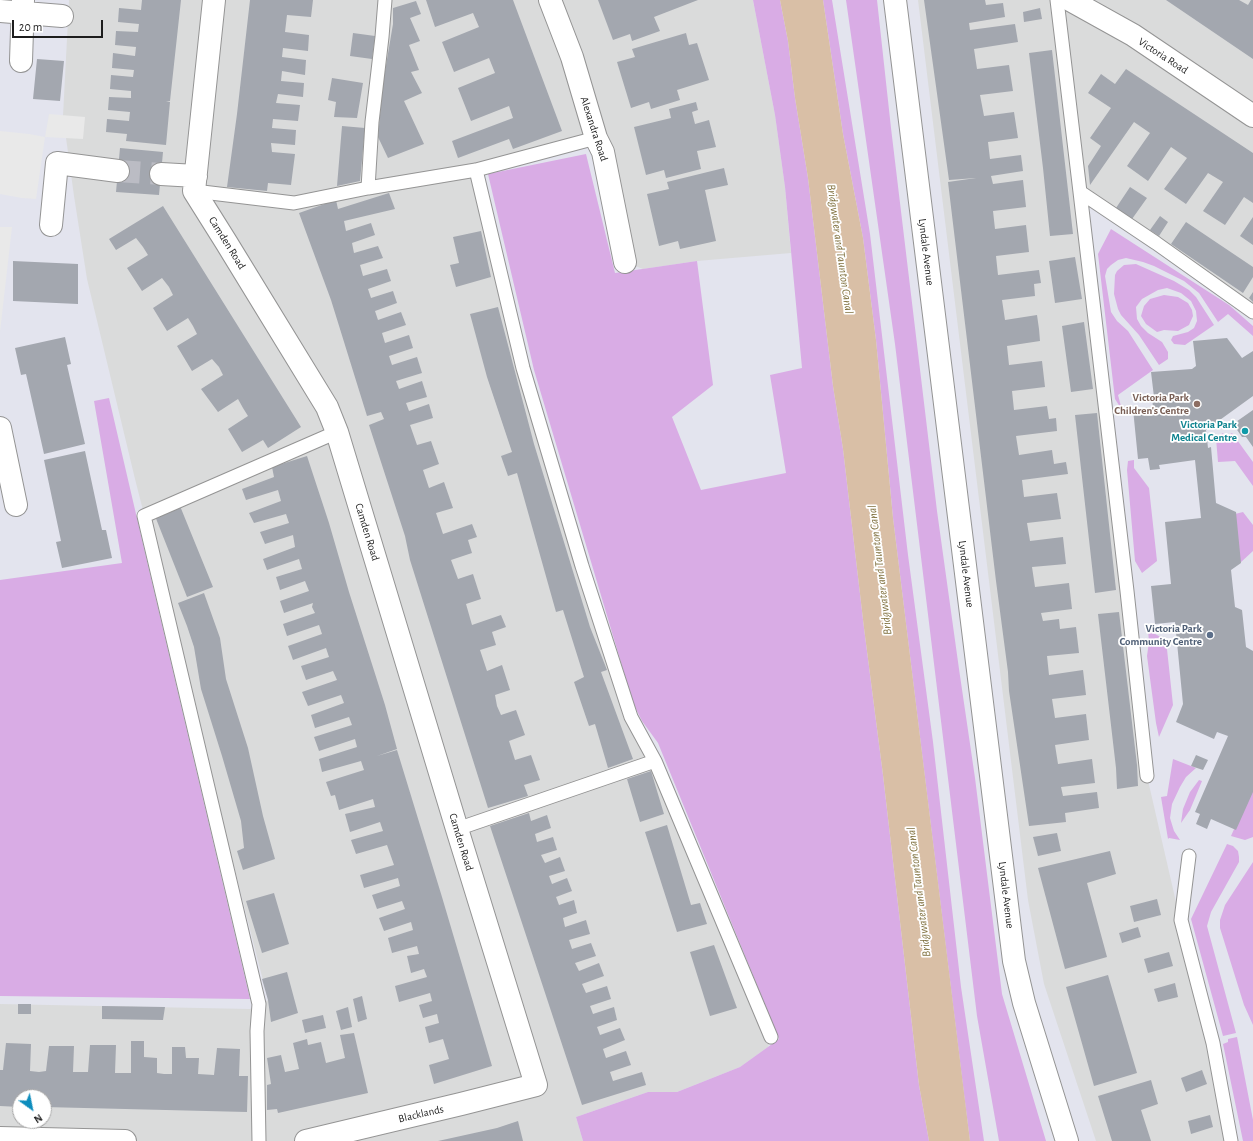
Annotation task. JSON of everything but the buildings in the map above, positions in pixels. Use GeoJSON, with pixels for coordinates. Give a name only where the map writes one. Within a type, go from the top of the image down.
{"type":"FeatureCollection","features":[{"type":"Feature","properties":{"kind":"street"},"geometry":{"type":"LineString","coordinates":[[161,174],[195,184],[214,0]]}},
{"type":"Feature","properties":{"kind":"street","name":"Alexandra Road"},"geometry":{"type":"LineString","coordinates":[[550,0],[572,57],[596,138],[603,152],[625,262]]}},
{"type":"Feature","properties":{"kind":"street","name":"Lyndale Avenue"},"geometry":{"type":"LineString","coordinates":[[895,0],[1014,961],[1024,1003],[1068,1141]]}},
{"type":"Feature","properties":{"kind":"street","name":"Victoria Road"},"geometry":{"type":"LineString","coordinates":[[1070,0],[1132,36],[1253,116]]}},
{"type":"Feature","properties":{"kind":"street"},"geometry":{"type":"LineString","coordinates":[[21,61],[22,7]]}},
{"type":"Feature","properties":{"kind":"street"},"geometry":{"type":"LineString","coordinates":[[0,11],[22,7],[62,16]]}},
{"type":"Feature","properties":{"kind":"street"},"geometry":{"type":"LineString","coordinates":[[51,224],[57,163],[118,171]]}},
{"type":"Feature","properties":{"kind":"street","name":"Camden Road"},"geometry":{"type":"LineString","coordinates":[[195,184],[226,242],[328,407],[536,1085]]}},
{"type":"Feature","properties":{"kind":"street"},"geometry":{"type":"LineString","coordinates":[[0,428],[16,505]]}},
{"type":"Feature","properties":{"kind":"street","name":"Blacklands"},"geometry":{"type":"LineString","coordinates":[[306,1141],[536,1085]]}},
{"type":"Feature","properties":{"kind":"street"},"geometry":{"type":"LineString","coordinates":[[0,1138],[125,1141]]}},
{"type":"Feature","properties":{"kind":"lane"},"geometry":{"type":"LineString","coordinates":[[368,188],[372,122],[385,0]]}},
{"type":"Feature","properties":{"kind":"lane"},"geometry":{"type":"LineString","coordinates":[[1057,0],[1126,584],[1147,776]]}},
{"type":"Feature","properties":{"kind":"lane"},"geometry":{"type":"LineString","coordinates":[[195,184],[294,203],[368,188],[476,170],[596,138]]}},
{"type":"Feature","properties":{"kind":"lane"},"geometry":{"type":"LineString","coordinates":[[476,170],[523,368],[582,566],[631,717],[655,761],[771,1037]]}},
{"type":"Feature","properties":{"kind":"lane"},"geometry":{"type":"LineString","coordinates":[[1080,192],[1156,243],[1253,312]]}},
{"type":"Feature","properties":{"kind":"lane"},"geometry":{"type":"LineString","coordinates":[[259,1141],[257,1030],[259,1004],[144,516],[336,432]]}},
{"type":"Feature","properties":{"kind":"lane"},"geometry":{"type":"LineString","coordinates":[[457,829],[655,761]]}},
{"type":"Feature","properties":{"kind":"lane"},"geometry":{"type":"LineString","coordinates":[[1189,856],[1181,920],[1213,1043],[1231,1141]]}},
{"type":"Feature","properties":{"kind":"shaded area"},"geometry":{"type":"Polygon","coordinates":[[[69,0],[753,0],[775,115],[785,187],[791,253],[697,261],[643,269],[625,262],[596,139],[476,170],[523,368],[631,717],[771,1037],[768,1047],[740,1067],[677,1092],[648,1092],[576,1117],[583,1141],[0,1141],[0,1004],[250,1009],[268,1000],[135,479],[87,279],[63,116],[69,0]]]}},
{"type":"Feature","properties":{"kind":"shaded area"},"geometry":{"type":"Polygon","coordinates":[[[753,0],[780,0],[788,41],[795,98],[808,178],[833,386],[843,449],[919,1085],[929,1141],[583,1141],[576,1117],[648,1092],[677,1092],[740,1067],[779,1039],[658,743],[642,721],[633,703],[534,370],[488,174],[586,154],[615,273],[697,261],[713,385],[672,417],[701,490],[786,473],[770,375],[802,368],[785,187],[775,115],[753,0]]]}},
{"type":"Feature","properties":{"kind":"shaded area"},"geometry":{"type":"Polygon","coordinates":[[[823,0],[832,0],[870,234],[908,555],[933,742],[961,987],[984,1141],[970,1141],[893,518],[876,340],[863,238],[843,134],[823,0]]]}},
{"type":"Feature","properties":{"kind":"shaded area"},"geometry":{"type":"Polygon","coordinates":[[[846,0],[877,0],[937,511],[975,778],[1002,994],[1046,1141],[999,1141],[977,1016],[895,344],[846,0]]]}},
{"type":"Feature","properties":{"kind":"shaded area"},"geometry":{"type":"Polygon","coordinates":[[[918,0],[1253,0],[1253,312],[1080,193],[1147,776],[1231,1141],[1096,1141],[1044,984],[1028,900],[918,0]]]}},
{"type":"Feature","properties":{"kind":"shaded area"},"geometry":{"type":"Polygon","coordinates":[[[49,114],[85,117],[83,139],[45,137],[49,114]]]}},
{"type":"Feature","properties":{"kind":"shaded area"},"geometry":{"type":"Polygon","coordinates":[[[0,131],[45,137],[36,199],[0,194],[0,131]]]}},
{"type":"Feature","properties":{"kind":"shaded area"},"geometry":{"type":"Polygon","coordinates":[[[0,227],[12,227],[0,332],[0,227]]]}},
{"type":"Feature","properties":{"kind":"shaded area"},"geometry":{"type":"Polygon","coordinates":[[[1111,229],[1229,305],[1253,326],[1253,336],[1228,314],[1218,322],[1199,293],[1184,281],[1143,262],[1126,258],[1118,260],[1107,269],[1105,276],[1111,312],[1117,321],[1128,331],[1153,370],[1118,395],[1122,410],[1115,399],[1098,254],[1111,229]]]}},
{"type":"Feature","properties":{"kind":"shaded area"},"geometry":{"type":"Polygon","coordinates":[[[1136,264],[1174,281],[1189,290],[1196,297],[1214,325],[1185,345],[1174,344],[1171,340],[1173,336],[1188,332],[1194,328],[1197,321],[1196,311],[1191,301],[1181,293],[1167,288],[1158,290],[1142,299],[1136,307],[1137,319],[1148,333],[1162,342],[1168,352],[1168,359],[1159,365],[1139,335],[1121,315],[1114,294],[1115,275],[1117,271],[1124,265],[1136,264]]]}},
{"type":"Feature","properties":{"kind":"shaded area"},"geometry":{"type":"Polygon","coordinates":[[[1164,295],[1178,297],[1188,303],[1192,310],[1193,316],[1189,325],[1178,331],[1164,330],[1157,332],[1146,324],[1141,316],[1144,306],[1150,299],[1164,295]]]}},
{"type":"Feature","properties":{"kind":"shaded area"},"geometry":{"type":"Polygon","coordinates":[[[109,398],[250,999],[0,996],[0,580],[122,563],[94,401],[109,398]]]}},
{"type":"Feature","properties":{"kind":"shaded area"},"geometry":{"type":"Polygon","coordinates":[[[1223,433],[1225,437],[1232,433],[1253,462],[1253,486],[1235,461],[1218,462],[1216,438],[1223,433]]]}},
{"type":"Feature","properties":{"kind":"shaded area"},"geometry":{"type":"Polygon","coordinates":[[[1134,460],[1134,468],[1149,488],[1157,561],[1142,573],[1135,561],[1127,470],[1128,461],[1134,460]]]}},
{"type":"Feature","properties":{"kind":"shaded area"},"geometry":{"type":"Polygon","coordinates":[[[1243,512],[1253,525],[1253,551],[1240,563],[1235,514],[1243,512]]]}},
{"type":"Feature","properties":{"kind":"shaded area"},"geometry":{"type":"Polygon","coordinates":[[[1148,630],[1166,640],[1173,705],[1159,737],[1147,656],[1149,642],[1148,630]]]}},
{"type":"Feature","properties":{"kind":"shaded area"},"geometry":{"type":"Polygon","coordinates":[[[1173,759],[1196,768],[1186,777],[1172,804],[1170,818],[1174,831],[1180,840],[1168,839],[1161,797],[1167,796],[1173,759]]]}},
{"type":"Feature","properties":{"kind":"shaded area"},"geometry":{"type":"Polygon","coordinates":[[[1199,780],[1202,781],[1190,810],[1181,823],[1183,809],[1190,792],[1199,780]]]}},
{"type":"Feature","properties":{"kind":"shaded area"},"geometry":{"type":"Polygon","coordinates":[[[1253,786],[1253,837],[1245,840],[1231,836],[1253,786]]]}},
{"type":"Feature","properties":{"kind":"shaded area"},"geometry":{"type":"Polygon","coordinates":[[[1227,844],[1233,846],[1238,851],[1239,862],[1211,912],[1207,926],[1236,1033],[1223,1036],[1191,919],[1227,844]]]}},
{"type":"Feature","properties":{"kind":"shaded area"},"geometry":{"type":"Polygon","coordinates":[[[1253,862],[1253,1025],[1244,1005],[1220,928],[1220,920],[1225,905],[1253,862]]]}},
{"type":"Feature","properties":{"kind":"shaded area"},"geometry":{"type":"Polygon","coordinates":[[[1237,1037],[1253,1120],[1253,1141],[1243,1141],[1223,1044],[1228,1042],[1228,1039],[1237,1037]]]}},
{"type":"Feature","properties":{"kind":"water","name":"Bridgwater and Taunton Canal"},"geometry":{"type":"Polygon","coordinates":[[[780,0],[823,0],[843,134],[863,238],[876,340],[893,518],[970,1141],[929,1141],[919,1085],[843,449],[833,386],[808,178],[795,98],[788,41],[780,0]]]}},
{"type":"Feature","properties":{"kind":"tunnel"},"geometry":{"type":"LineString","coordinates":[[118,171],[161,174]]}},
{"type":"Feature","properties":{"kind":"place","name":"Victoria Park Children's Centre"},"geometry":{"type":"Point","coordinates":[1197,404]}},
{"type":"Feature","properties":{"kind":"place","name":"Victoria Park Medical Centre"},"geometry":{"type":"Point","coordinates":[1245,431]}},
{"type":"Feature","properties":{"kind":"place","name":"Victoria Park Community Centre"},"geometry":{"type":"Point","coordinates":[1210,635]}}]}
